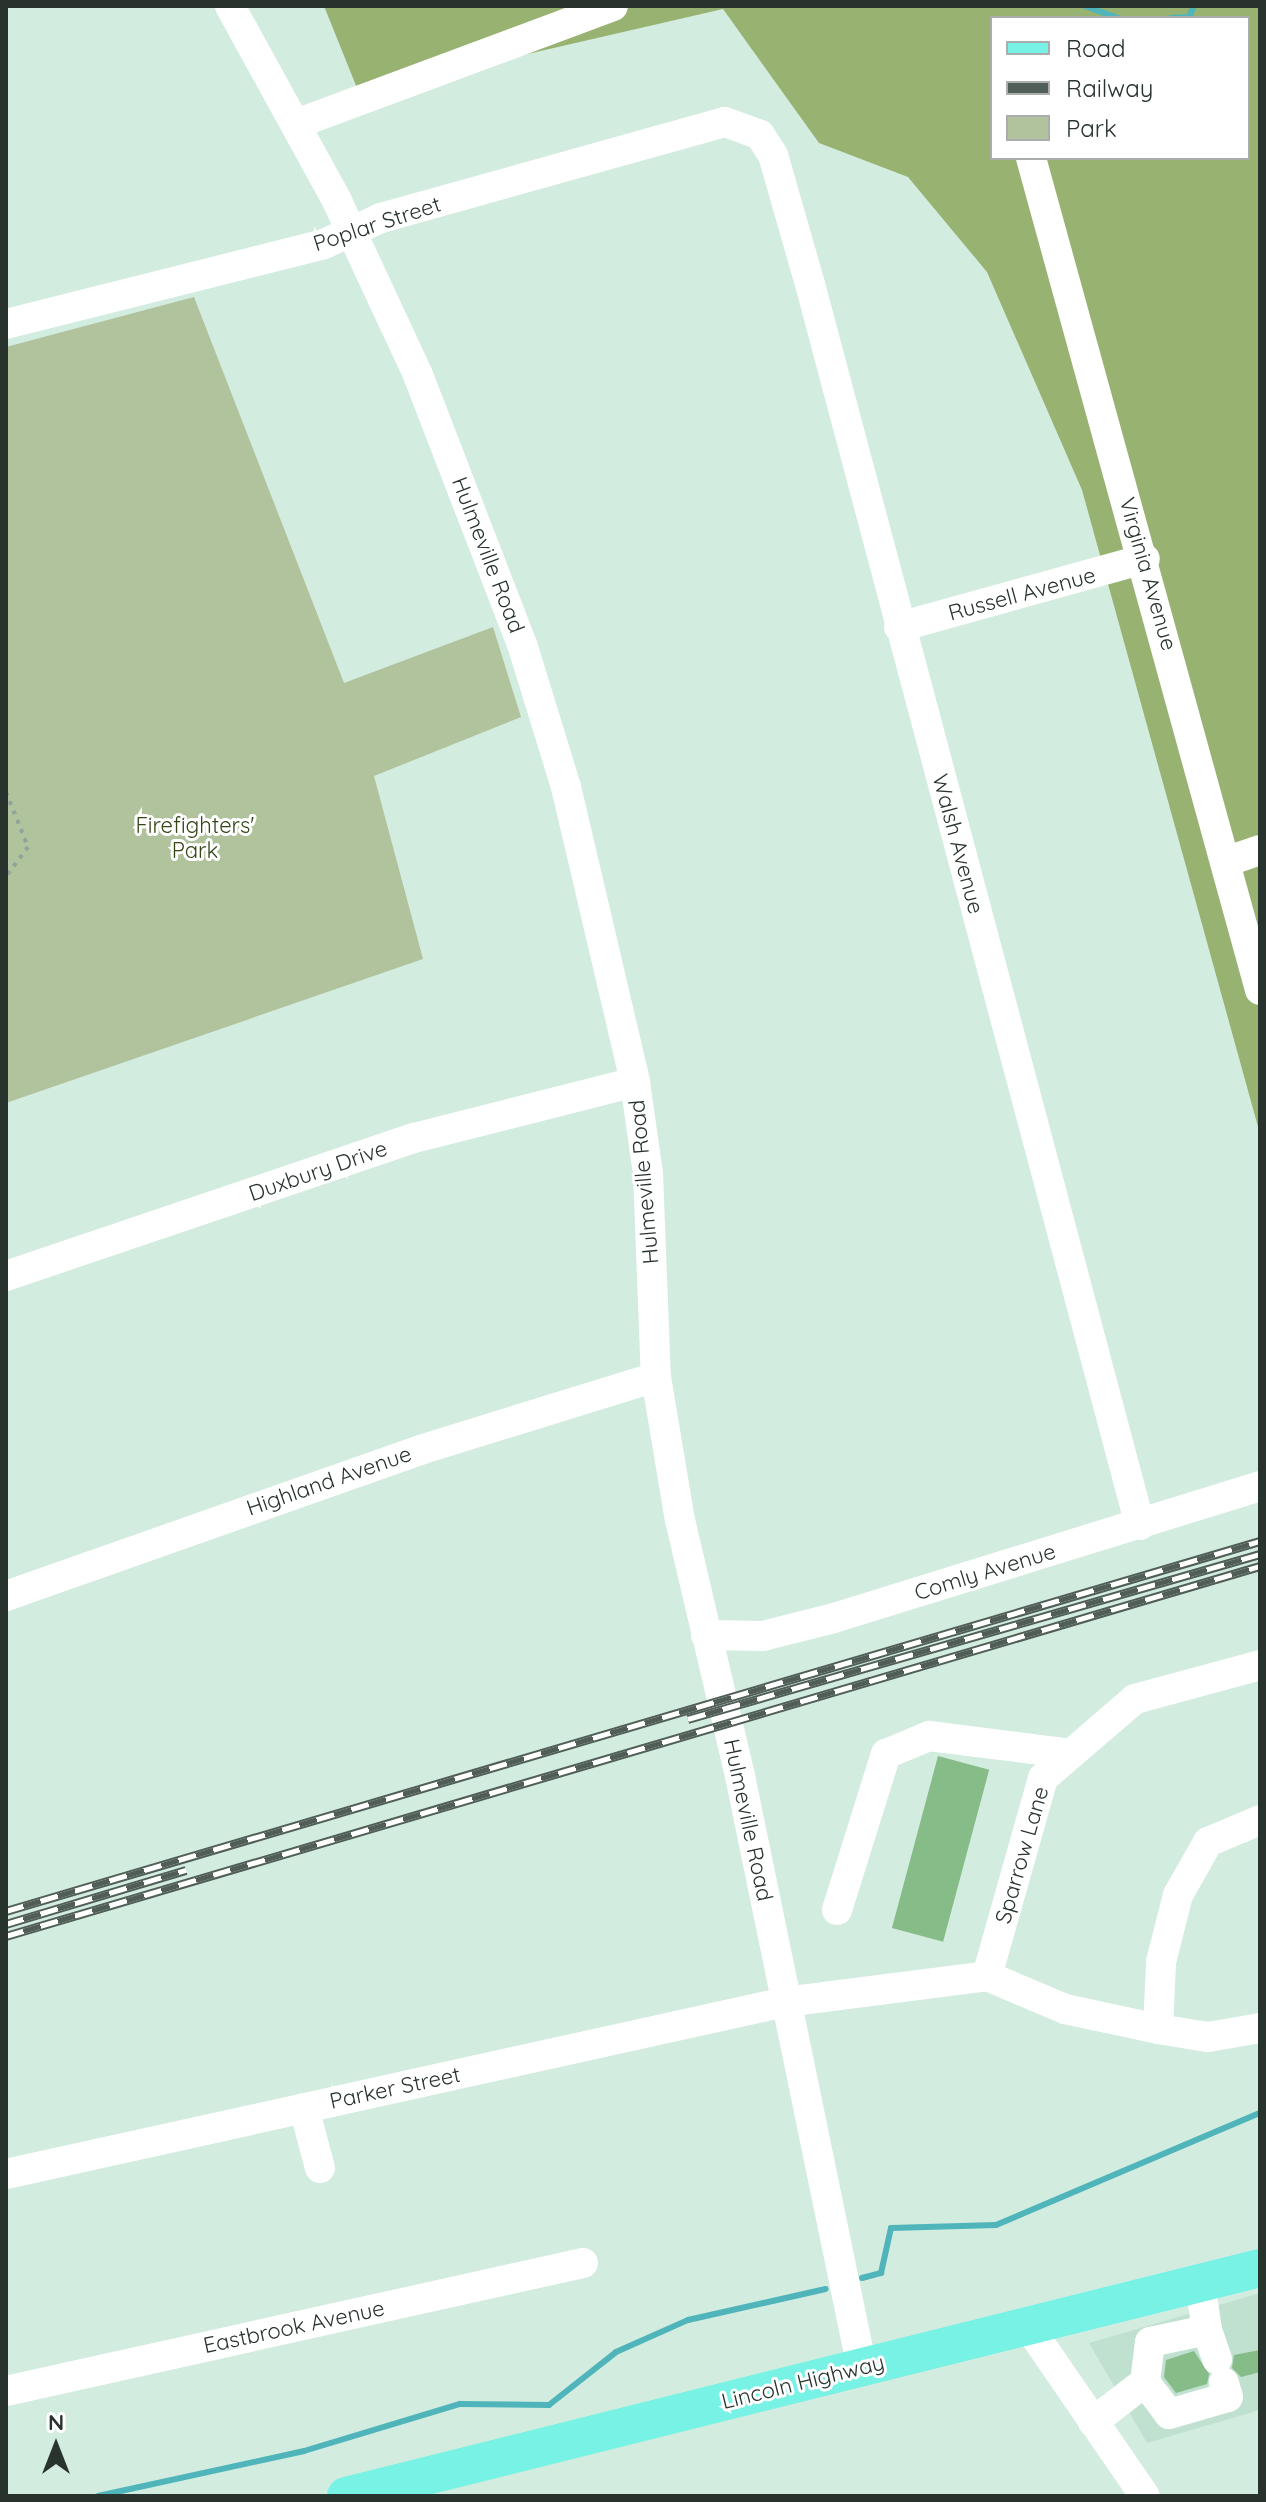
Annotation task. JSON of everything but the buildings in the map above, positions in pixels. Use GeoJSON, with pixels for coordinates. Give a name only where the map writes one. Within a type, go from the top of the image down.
{"type":"FeatureCollection","features":[{"type":"Feature","properties":{"kind":"main road","name":"Lincoln Highway"},"geometry":{"type":"LineString","coordinates":[[346,2496],[1260,2268]]}},
{"type":"Feature","properties":{"kind":"street","name":"Hulmeville Road"},"geometry":{"type":"LineString","coordinates":[[230,6],[353,233],[418,375],[522,644],[570,802],[635,1082],[648,1173],[656,1377],[706,1635],[862,2368]]}},
{"type":"Feature","properties":{"kind":"street"},"geometry":{"type":"LineString","coordinates":[[296,124],[613,6]]}},
{"type":"Feature","properties":{"kind":"street","name":"Poplar Street"},"geometry":{"type":"LineString","coordinates":[[6,324],[353,233],[381,218],[725,122],[760,135],[776,163]]}},
{"type":"Feature","properties":{"kind":"street","name":"Virginia Avenue"},"geometry":{"type":"LineString","coordinates":[[1032,160],[1145,559],[1260,990]]}},
{"type":"Feature","properties":{"kind":"street","name":"Walsh Avenue"},"geometry":{"type":"LineString","coordinates":[[776,163],[1140,1525]]}},
{"type":"Feature","properties":{"kind":"street","name":"Russell Avenue"},"geometry":{"type":"LineString","coordinates":[[899,627],[1145,559]]}},
{"type":"Feature","properties":{"kind":"street"},"geometry":{"type":"LineString","coordinates":[[1225,862],[1260,850]]}},
{"type":"Feature","properties":{"kind":"street","name":"Duxbury Drive"},"geometry":{"type":"LineString","coordinates":[[6,1276],[414,1138],[635,1082]]}},
{"type":"Feature","properties":{"kind":"street","name":"Highland Avenue"},"geometry":{"type":"LineString","coordinates":[[6,1596],[420,1450],[656,1377]]}},
{"type":"Feature","properties":{"kind":"street","name":"Comly Avenue"},"geometry":{"type":"LineString","coordinates":[[706,1635],[763,1636],[834,1618],[1260,1486]]}},
{"type":"Feature","properties":{"kind":"street","name":"Sparrow Lane"},"geometry":{"type":"LineString","coordinates":[[987,1976],[1043,1778],[1135,1699],[1260,1665]]}},
{"type":"Feature","properties":{"kind":"street"},"geometry":{"type":"LineString","coordinates":[[837,1910],[886,1754],[929,1736],[1071,1754]]}},
{"type":"Feature","properties":{"kind":"street"},"geometry":{"type":"LineString","coordinates":[[1158,2029],[1161,1962],[1178,1895],[1208,1842],[1260,1820]]}},
{"type":"Feature","properties":{"kind":"street"},"geometry":{"type":"LineString","coordinates":[[785,2002],[987,1976],[1065,2009],[1158,2029],[1208,2037],[1260,2028]]}},
{"type":"Feature","properties":{"kind":"street","name":"Parker Street"},"geometry":{"type":"LineString","coordinates":[[6,2174],[785,2002]]}},
{"type":"Feature","properties":{"kind":"street"},"geometry":{"type":"LineString","coordinates":[[304,2108],[320,2168]]}},
{"type":"Feature","properties":{"kind":"street","name":"Eastbrook Avenue"},"geometry":{"type":"LineString","coordinates":[[6,2391],[583,2263]]}},
{"type":"Feature","properties":{"kind":"street"},"geometry":{"type":"LineString","coordinates":[[1131,2301],[1150,2342],[1145,2382],[1169,2414],[1228,2397],[1207,2330],[1200,2283]]}},
{"type":"Feature","properties":{"kind":"street"},"geometry":{"type":"LineString","coordinates":[[1028,2326],[1145,2496]]}},
{"type":"Feature","properties":{"kind":"street"},"geometry":{"type":"LineString","coordinates":[[1150,2342],[1207,2330]]}},
{"type":"Feature","properties":{"kind":"street"},"geometry":{"type":"LineString","coordinates":[[1093,2422],[1145,2382]]}},
{"type":"Feature","properties":{"kind":"path"},"geometry":{"type":"LineString","coordinates":[[6,792],[28,847],[6,876]]}},
{"type":"Feature","properties":{"kind":"shaded area"},"geometry":{"type":"Polygon","coordinates":[[[1260,2293],[1260,2410],[1147,2443],[1089,2343],[1260,2293]]]}},
{"type":"Feature","properties":{"kind":"green space"},"geometry":{"type":"Polygon","coordinates":[[[324,6],[1260,6],[1260,1134],[1082,490],[987,272],[908,177],[819,143],[723,9],[359,93],[324,6]]]}},
{"type":"Feature","properties":{"kind":"green space","name":"Firefighters' Park"},"geometry":{"type":"Polygon","coordinates":[[[194,297],[344,683],[493,627],[521,717],[374,776],[423,959],[6,1103],[6,347],[194,297]]]}},
{"type":"Feature","properties":{"kind":"waterway"},"geometry":{"type":"LineString","coordinates":[[1085,6],[1112,16]]}},
{"type":"Feature","properties":{"kind":"waterway"},"geometry":{"type":"LineString","coordinates":[[1189,16],[1194,6]]}},
{"type":"Feature","properties":{"kind":"waterway"},"geometry":{"type":"LineString","coordinates":[[862,2278],[881,2273],[891,2228],[996,2225],[1260,2113]]}},
{"type":"Feature","properties":{"kind":"waterway"},"geometry":{"type":"LineString","coordinates":[[98,2496],[304,2451],[460,2404],[549,2405],[616,2352],[688,2320],[826,2289]]}},
{"type":"Feature","properties":{"kind":"railway"},"geometry":{"type":"LineString","coordinates":[[6,1911],[1260,1541]]}},
{"type":"Feature","properties":{"kind":"railway"},"geometry":{"type":"LineString","coordinates":[[688,1719],[1260,1554]]}},
{"type":"Feature","properties":{"kind":"railway"},"geometry":{"type":"LineString","coordinates":[[6,1936],[1260,1566]]}},
{"type":"Feature","properties":{"kind":"railway"},"geometry":{"type":"LineString","coordinates":[[6,1924],[186,1870]]}}]}
